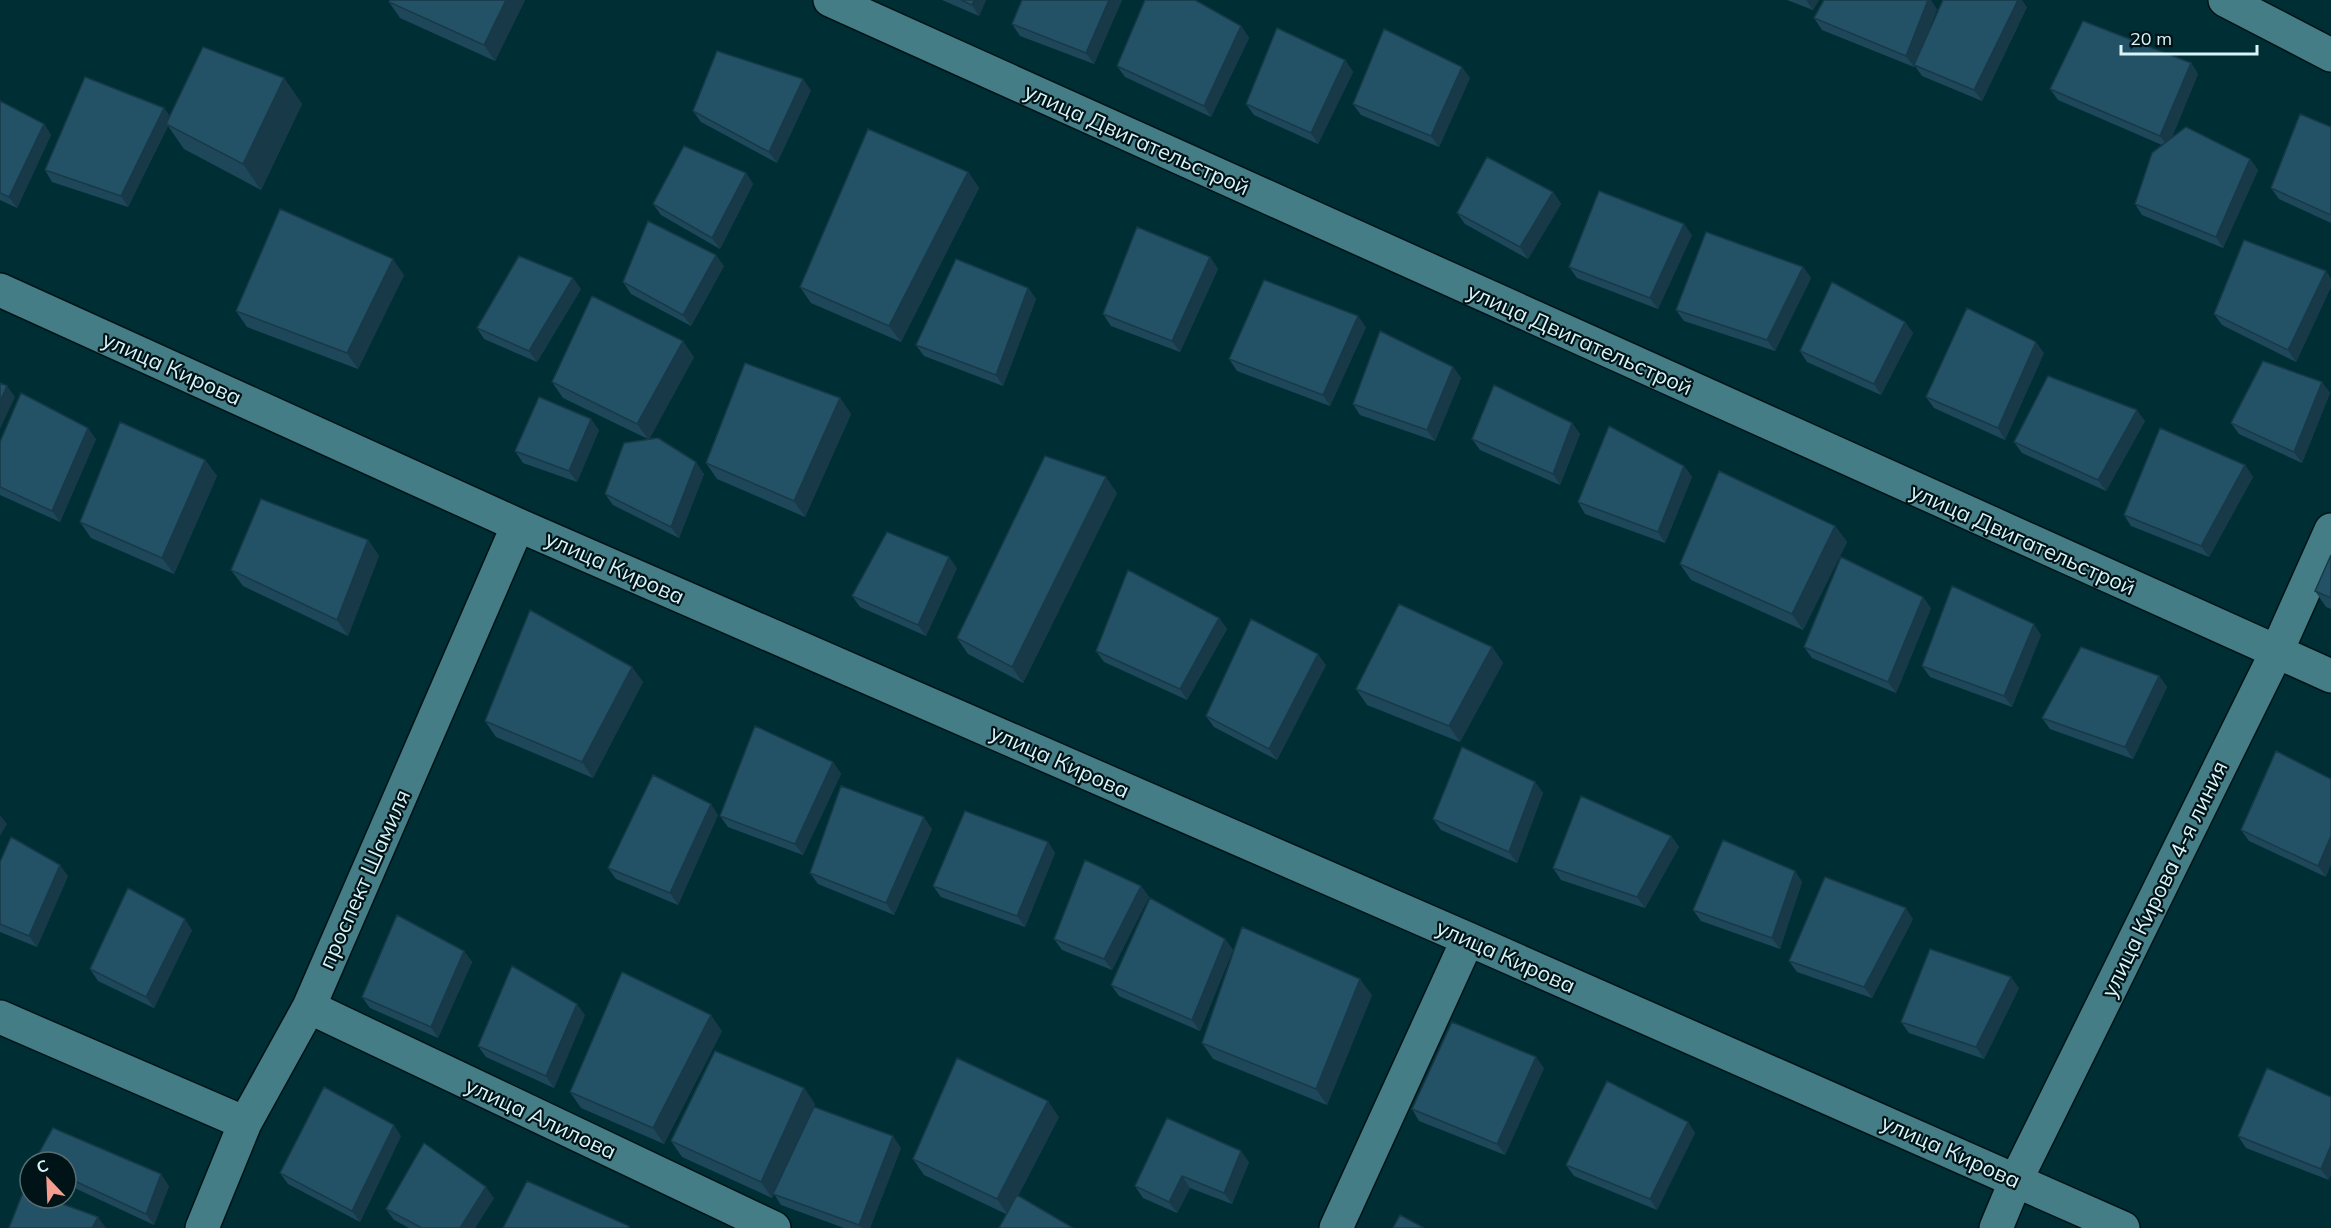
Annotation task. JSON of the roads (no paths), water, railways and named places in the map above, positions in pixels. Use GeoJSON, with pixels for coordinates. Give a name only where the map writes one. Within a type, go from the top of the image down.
{"type":"FeatureCollection","features":[{"type":"Feature","properties":{"kind":"street","name":"улица Двигательстрой"},"geometry":{"type":"LineString","coordinates":[[830,0],[2331,676]]}},
{"type":"Feature","properties":{"kind":"street"},"geometry":{"type":"LineString","coordinates":[[2225,0],[2331,55]]}},
{"type":"Feature","properties":{"kind":"street","name":"улица Кирова"},"geometry":{"type":"LineString","coordinates":[[0,290],[518,525],[1468,939],[2123,1228]]}},
{"type":"Feature","properties":{"kind":"street","name":"проспект Шамиля"},"geometry":{"type":"LineString","coordinates":[[202,1228],[245,1123],[309,1007],[518,525]]}},
{"type":"Feature","properties":{"kind":"street","name":"улица Кирова 4-я линия"},"geometry":{"type":"LineString","coordinates":[[1996,1228],[2016,1180],[2276,653],[2331,530]]}},
{"type":"Feature","properties":{"kind":"street"},"geometry":{"type":"LineString","coordinates":[[1336,1228],[1468,939]]}},
{"type":"Feature","properties":{"kind":"street","name":"улица Алилова"},"geometry":{"type":"LineString","coordinates":[[309,1007],[774,1228]]}},
{"type":"Feature","properties":{"kind":"street"},"geometry":{"type":"LineString","coordinates":[[0,1017],[245,1123]]}}]}
